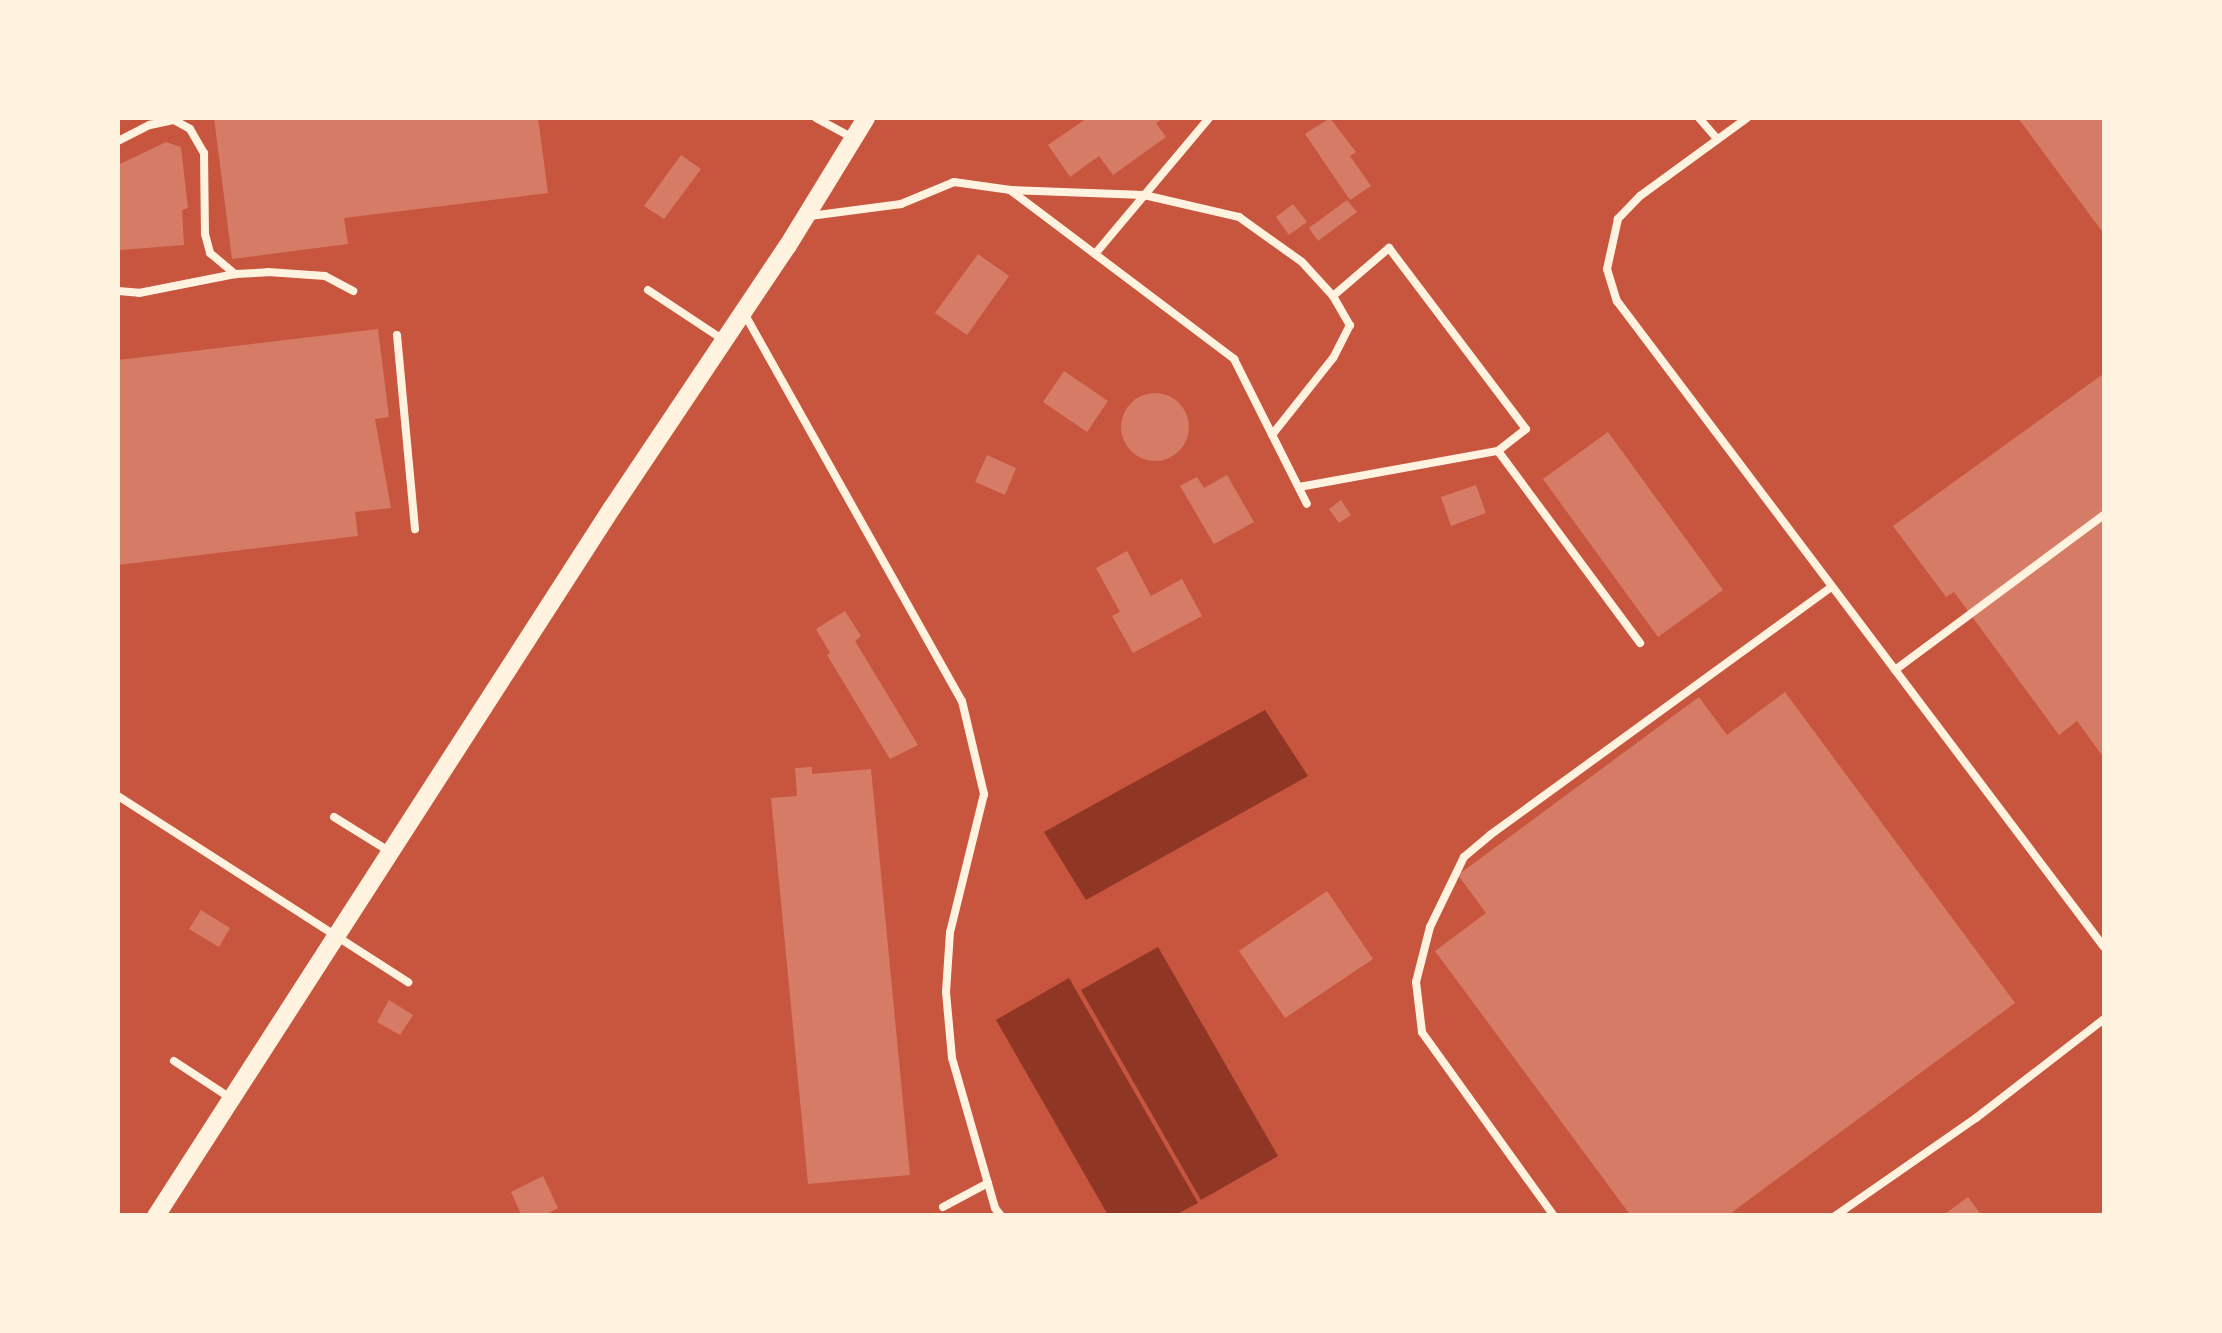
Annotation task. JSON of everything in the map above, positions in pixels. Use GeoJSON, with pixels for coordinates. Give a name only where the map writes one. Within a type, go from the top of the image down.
{"type":"FeatureCollection","features":[{"type":"Feature","properties":{"kind":"street"},"geometry":{"type":"LineString","coordinates":[[156,1216],[744,313],[866,118]]}},
{"type":"Feature","properties":{"kind":"lane"},"geometry":{"type":"LineString","coordinates":[[118,142],[150,125],[174,118],[190,129],[204,153],[205,234],[210,253],[235,274]]}},
{"type":"Feature","properties":{"kind":"lane"},"geometry":{"type":"LineString","coordinates":[[816,118],[853,138]]}},
{"type":"Feature","properties":{"kind":"lane"},"geometry":{"type":"LineString","coordinates":[[1095,254],[1209,118]]}},
{"type":"Feature","properties":{"kind":"lane"},"geometry":{"type":"LineString","coordinates":[[1699,118],[1718,139]]}},
{"type":"Feature","properties":{"kind":"lane"},"geometry":{"type":"LineString","coordinates":[[1747,118],[1640,196],[1618,219],[1606,269],[1616,301],[2104,947]]}},
{"type":"Feature","properties":{"kind":"lane"},"geometry":{"type":"LineString","coordinates":[[806,217],[902,204],[954,182],[1010,190],[1144,195],[1239,217],[1302,262],[1334,296],[1350,325],[1333,358],[1272,435]]}},
{"type":"Feature","properties":{"kind":"lane"},"geometry":{"type":"LineString","coordinates":[[1010,190],[1234,359],[1307,504]]}},
{"type":"Feature","properties":{"kind":"lane"},"geometry":{"type":"LineString","coordinates":[[1299,488],[1498,451],[1526,429],[1389,248],[1334,296]]}},
{"type":"Feature","properties":{"kind":"lane"},"geometry":{"type":"LineString","coordinates":[[118,290],[139,292],[235,274],[325,276],[354,291]]}},
{"type":"Feature","properties":{"kind":"lane"},"geometry":{"type":"LineString","coordinates":[[648,290],[725,341]]}},
{"type":"Feature","properties":{"kind":"lane"},"geometry":{"type":"LineString","coordinates":[[744,313],[962,702],[984,794],[950,932],[946,992],[952,1058],[1001,1216]]}},
{"type":"Feature","properties":{"kind":"lane"},"geometry":{"type":"LineString","coordinates":[[397,335],[416,529]]}},
{"type":"Feature","properties":{"kind":"lane"},"geometry":{"type":"LineString","coordinates":[[1498,451],[1640,643]]}},
{"type":"Feature","properties":{"kind":"lane"},"geometry":{"type":"LineString","coordinates":[[1895,670],[2104,515]]}},
{"type":"Feature","properties":{"kind":"lane"},"geometry":{"type":"LineString","coordinates":[[1554,1216],[1422,1032],[1416,982],[1430,927],[1464,857],[1830,588]]}},
{"type":"Feature","properties":{"kind":"lane"},"geometry":{"type":"LineString","coordinates":[[118,796],[408,982]]}},
{"type":"Feature","properties":{"kind":"lane"},"geometry":{"type":"LineString","coordinates":[[334,817],[392,852]]}},
{"type":"Feature","properties":{"kind":"lane"},"geometry":{"type":"LineString","coordinates":[[1835,1216],[1976,1118],[2104,1018]]}},
{"type":"Feature","properties":{"kind":"lane"},"geometry":{"type":"LineString","coordinates":[[174,1062],[232,1099]]}},
{"type":"Feature","properties":{"kind":"lane"},"geometry":{"type":"LineString","coordinates":[[943,1208],[988,1183]]}},
{"type":"Feature","properties":{"kind":"shaded area"},"geometry":{"type":"Polygon","coordinates":[[[1265,710],[1308,776],[1086,900],[1044,832],[1265,710]]]}},
{"type":"Feature","properties":{"kind":"shaded area"},"geometry":{"type":"Polygon","coordinates":[[[1158,947],[1278,1156],[1201,1200],[1081,990],[1158,947]]]}},
{"type":"Feature","properties":{"kind":"shaded area"},"geometry":{"type":"Polygon","coordinates":[[[1069,978],[1198,1203],[1175,1215],[1108,1215],[996,1020],[1069,978]]]}},
{"type":"Feature","properties":{"kind":"building"},"geometry":{"type":"Polygon","coordinates":[[[214,118],[538,118],[548,193],[344,218],[348,244],[232,259],[214,118]]]}},
{"type":"Feature","properties":{"kind":"building"},"geometry":{"type":"Polygon","coordinates":[[[1087,118],[1164,118],[1156,123],[1166,137],[1113,175],[1099,156],[1070,177],[1048,145],[1087,118]]]}},
{"type":"Feature","properties":{"kind":"building"},"geometry":{"type":"Polygon","coordinates":[[[1330,118],[1356,152],[1350,156],[1371,186],[1350,200],[1305,134],[1330,118]]]}},
{"type":"Feature","properties":{"kind":"building"},"geometry":{"type":"Polygon","coordinates":[[[2018,118],[2104,118],[2104,234],[2018,118]]]}},
{"type":"Feature","properties":{"kind":"building"},"geometry":{"type":"Polygon","coordinates":[[[166,142],[181,147],[188,208],[182,210],[184,245],[120,250],[118,165],[166,142]]]}},
{"type":"Feature","properties":{"kind":"building"},"geometry":{"type":"Polygon","coordinates":[[[681,155],[701,169],[664,219],[644,206],[681,155]]]}},
{"type":"Feature","properties":{"kind":"building"},"geometry":{"type":"Polygon","coordinates":[[[1347,200],[1357,212],[1318,241],[1309,228],[1347,200]]]}},
{"type":"Feature","properties":{"kind":"building"},"geometry":{"type":"Polygon","coordinates":[[[1293,204],[1307,222],[1289,235],[1276,217],[1293,204]]]}},
{"type":"Feature","properties":{"kind":"building"},"geometry":{"type":"Polygon","coordinates":[[[978,254],[1009,276],[967,335],[935,313],[978,254]]]}},
{"type":"Feature","properties":{"kind":"building"},"geometry":{"type":"Polygon","coordinates":[[[378,329],[389,417],[375,419],[391,508],[355,512],[358,536],[118,565],[118,360],[378,329]]]}},
{"type":"Feature","properties":{"kind":"building"},"geometry":{"type":"Polygon","coordinates":[[[1064,371],[1108,401],[1087,432],[1043,402],[1064,371]]]}},
{"type":"Feature","properties":{"kind":"building"},"geometry":{"type":"Polygon","coordinates":[[[2103,374],[2104,758],[2077,721],[2059,735],[1954,592],[1946,597],[1893,526],[2103,374]]]}},
{"type":"Feature","properties":{"kind":"building"},"geometry":{"type":"Polygon","coordinates":[[[1155,393],[1179,403],[1189,427],[1179,451],[1155,461],[1131,451],[1121,427],[1131,403],[1155,393]]]}},
{"type":"Feature","properties":{"kind":"building"},"geometry":{"type":"Polygon","coordinates":[[[1608,432],[1723,590],[1658,637],[1543,479],[1608,432]]]}},
{"type":"Feature","properties":{"kind":"building"},"geometry":{"type":"Polygon","coordinates":[[[987,455],[1016,468],[1005,495],[975,482],[987,455]]]}},
{"type":"Feature","properties":{"kind":"building"},"geometry":{"type":"Polygon","coordinates":[[[1227,475],[1254,522],[1214,544],[1180,486],[1197,477],[1204,488],[1227,475]]]}},
{"type":"Feature","properties":{"kind":"building"},"geometry":{"type":"Polygon","coordinates":[[[1476,485],[1486,513],[1451,526],[1441,497],[1476,485]]]}},
{"type":"Feature","properties":{"kind":"building"},"geometry":{"type":"Polygon","coordinates":[[[1341,500],[1351,515],[1339,523],[1329,509],[1341,500]]]}},
{"type":"Feature","properties":{"kind":"building"},"geometry":{"type":"Polygon","coordinates":[[[1127,551],[1151,596],[1182,579],[1202,616],[1133,653],[1112,616],[1120,612],[1096,568],[1127,551]]]}},
{"type":"Feature","properties":{"kind":"building"},"geometry":{"type":"Polygon","coordinates":[[[845,611],[861,636],[855,641],[918,745],[890,759],[827,655],[830,653],[816,629],[845,611]]]}},
{"type":"Feature","properties":{"kind":"building"},"geometry":{"type":"Polygon","coordinates":[[[1785,692],[2015,1003],[1727,1216],[1631,1216],[1435,951],[1486,913],[1458,875],[1699,697],[1727,735],[1785,692]]]}},
{"type":"Feature","properties":{"kind":"building"},"geometry":{"type":"Polygon","coordinates":[[[812,767],[812,774],[871,769],[910,1175],[808,1184],[771,798],[797,796],[795,768],[812,767]]]}},
{"type":"Feature","properties":{"kind":"building"},"geometry":{"type":"Polygon","coordinates":[[[1327,891],[1373,959],[1285,1018],[1239,951],[1327,891]]]}},
{"type":"Feature","properties":{"kind":"building"},"geometry":{"type":"Polygon","coordinates":[[[201,910],[230,928],[219,947],[189,929],[201,910]]]}},
{"type":"Feature","properties":{"kind":"building"},"geometry":{"type":"Polygon","coordinates":[[[389,1000],[413,1015],[400,1035],[377,1022],[389,1000]]]}},
{"type":"Feature","properties":{"kind":"building"},"geometry":{"type":"Polygon","coordinates":[[[543,1176],[558,1208],[543,1216],[522,1216],[511,1192],[543,1176]]]}},
{"type":"Feature","properties":{"kind":"building"},"geometry":{"type":"Polygon","coordinates":[[[1968,1197],[1982,1216],[1942,1216],[1968,1197]]]}}]}
